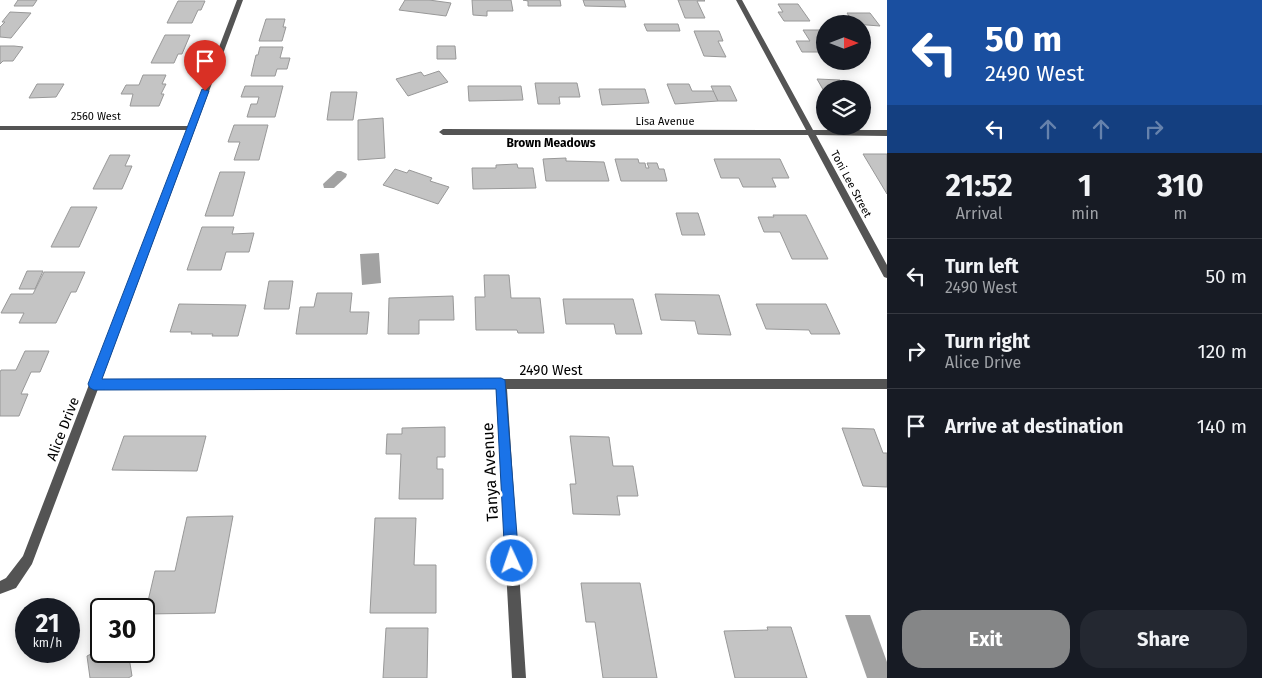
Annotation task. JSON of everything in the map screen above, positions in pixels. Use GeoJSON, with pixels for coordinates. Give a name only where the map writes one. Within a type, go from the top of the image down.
{"type":"FeatureCollection","features":[{"type":"Feature","properties":{"kind":"street","name":"Alice Drive"},"geometry":{"type":"LineString","coordinates":[[6,586],[28,560],[240,0]]}},
{"type":"Feature","properties":{"kind":"street","name":"Toni Lee Street"},"geometry":{"type":"LineString","coordinates":[[739,0],[887,274]]}},
{"type":"Feature","properties":{"kind":"street","name":"2560 West"},"geometry":{"type":"LineString","coordinates":[[0,128],[192,128]]}},
{"type":"Feature","properties":{"kind":"street","name":"Lisa Avenue"},"geometry":{"type":"LineString","coordinates":[[443,132],[887,132]]}},
{"type":"Feature","properties":{"kind":"street","name":"2490 West"},"geometry":{"type":"LineString","coordinates":[[94,384],[887,384]]}},
{"type":"Feature","properties":{"kind":"street","name":"Tanya Avenue"},"geometry":{"type":"LineString","coordinates":[[501,384],[519,678]]}},
{"type":"Feature","properties":{"kind":"shaded area"},"geometry":{"type":"Polygon","coordinates":[[[337,171],[347,174],[346,177],[334,188],[324,188],[323,184],[337,171]]]}},
{"type":"Feature","properties":{"kind":"shaded area"},"geometry":{"type":"Polygon","coordinates":[[[379,253],[381,283],[362,285],[360,254],[379,253]]]}},
{"type":"Feature","properties":{"kind":"shaded area"},"geometry":{"type":"Polygon","coordinates":[[[845,615],[870,615],[887,662],[887,678],[867,678],[845,615]]]}},
{"type":"Feature","properties":{"kind":"building"},"geometry":{"type":"Polygon","coordinates":[[[18,0],[37,0],[33,6],[14,6],[18,0]]]}},
{"type":"Feature","properties":{"kind":"building"},"geometry":{"type":"Polygon","coordinates":[[[405,0],[429,0],[451,3],[446,16],[399,10],[405,0]]]}},
{"type":"Feature","properties":{"kind":"building"},"geometry":{"type":"Polygon","coordinates":[[[472,0],[511,0],[513,11],[487,11],[487,16],[473,15],[472,0]]]}},
{"type":"Feature","properties":{"kind":"building"},"geometry":{"type":"Polygon","coordinates":[[[523,0],[560,0],[561,6],[528,6],[528,1],[523,0]]]}},
{"type":"Feature","properties":{"kind":"building"},"geometry":{"type":"Polygon","coordinates":[[[583,0],[624,0],[626,7],[585,6],[583,0]]]}},
{"type":"Feature","properties":{"kind":"building"},"geometry":{"type":"Polygon","coordinates":[[[678,0],[704,0],[697,1],[705,18],[685,18],[678,0]]]}},
{"type":"Feature","properties":{"kind":"building"},"geometry":{"type":"Polygon","coordinates":[[[178,1],[205,1],[192,23],[167,23],[178,1]]]}},
{"type":"Feature","properties":{"kind":"building"},"geometry":{"type":"Polygon","coordinates":[[[778,4],[798,4],[810,21],[784,21],[778,12],[783,12],[778,4]]]}},
{"type":"Feature","properties":{"kind":"building"},"geometry":{"type":"Polygon","coordinates":[[[10,12],[31,13],[11,38],[0,37],[0,27],[5,22],[2,22],[10,12]]]}},
{"type":"Feature","properties":{"kind":"building"},"geometry":{"type":"Polygon","coordinates":[[[847,13],[870,13],[880,26],[871,25],[871,15],[848,15],[847,13]]]}},
{"type":"Feature","properties":{"kind":"building"},"geometry":{"type":"Polygon","coordinates":[[[266,19],[285,19],[283,27],[286,27],[282,41],[259,41],[266,19]]]}},
{"type":"Feature","properties":{"kind":"building"},"geometry":{"type":"Polygon","coordinates":[[[644,24],[678,24],[680,31],[647,31],[644,24]]]}},
{"type":"Feature","properties":{"kind":"building"},"geometry":{"type":"Polygon","coordinates":[[[803,30],[816,30],[816,52],[802,52],[796,41],[810,41],[803,30]]]}},
{"type":"Feature","properties":{"kind":"building"},"geometry":{"type":"Polygon","coordinates":[[[694,31],[719,31],[723,41],[718,41],[726,57],[704,56],[694,31]]]}},
{"type":"Feature","properties":{"kind":"building"},"geometry":{"type":"Polygon","coordinates":[[[165,35],[190,35],[182,54],[178,54],[174,63],[151,63],[165,35]]]}},
{"type":"Feature","properties":{"kind":"building"},"geometry":{"type":"Polygon","coordinates":[[[0,46],[23,47],[13,61],[3,61],[0,64],[0,46]]]}},
{"type":"Feature","properties":{"kind":"building"},"geometry":{"type":"Polygon","coordinates":[[[437,46],[455,46],[456,59],[437,59],[437,46]]]}},
{"type":"Feature","properties":{"kind":"building"},"geometry":{"type":"Polygon","coordinates":[[[260,47],[283,47],[280,58],[290,58],[287,69],[277,69],[275,76],[251,76],[260,47]]]}},
{"type":"Feature","properties":{"kind":"building"},"geometry":{"type":"Polygon","coordinates":[[[439,71],[448,82],[408,96],[396,79],[421,72],[424,76],[439,71]]]}},
{"type":"Feature","properties":{"kind":"building"},"geometry":{"type":"Polygon","coordinates":[[[143,75],[166,75],[162,84],[166,84],[161,94],[164,94],[159,106],[130,106],[133,94],[121,94],[126,85],[139,85],[143,75]]]}},
{"type":"Feature","properties":{"kind":"building"},"geometry":{"type":"Polygon","coordinates":[[[535,83],[577,83],[580,97],[559,97],[560,104],[538,104],[535,83]]]}},
{"type":"Feature","properties":{"kind":"building"},"geometry":{"type":"Polygon","coordinates":[[[37,84],[64,84],[56,97],[29,98],[37,84]]]}},
{"type":"Feature","properties":{"kind":"building"},"geometry":{"type":"Polygon","coordinates":[[[667,84],[689,84],[692,91],[714,91],[718,101],[675,104],[667,84]]]}},
{"type":"Feature","properties":{"kind":"building"},"geometry":{"type":"Polygon","coordinates":[[[245,86],[283,86],[275,117],[247,117],[251,104],[257,104],[259,97],[241,97],[245,86]]]}},
{"type":"Feature","properties":{"kind":"building"},"geometry":{"type":"Polygon","coordinates":[[[468,86],[521,86],[523,100],[469,101],[468,86]]]}},
{"type":"Feature","properties":{"kind":"building"},"geometry":{"type":"Polygon","coordinates":[[[711,86],[730,86],[737,101],[718,101],[711,86]]]}},
{"type":"Feature","properties":{"kind":"building"},"geometry":{"type":"Polygon","coordinates":[[[599,89],[645,89],[649,103],[602,105],[599,89]]]}},
{"type":"Feature","properties":{"kind":"building"},"geometry":{"type":"Polygon","coordinates":[[[331,92],[357,92],[353,120],[327,120],[331,92]]]}},
{"type":"Feature","properties":{"kind":"building"},"geometry":{"type":"Polygon","coordinates":[[[383,118],[385,158],[358,160],[358,120],[383,118]]]}},
{"type":"Feature","properties":{"kind":"building"},"geometry":{"type":"Polygon","coordinates":[[[234,125],[268,125],[259,160],[234,160],[240,142],[228,142],[234,125]]]}},
{"type":"Feature","properties":{"kind":"building"},"geometry":{"type":"Polygon","coordinates":[[[863,154],[887,154],[887,194],[863,154]]]}},
{"type":"Feature","properties":{"kind":"building"},"geometry":{"type":"Polygon","coordinates":[[[110,155],[130,155],[125,166],[132,166],[122,189],[93,189],[110,155]]]}},
{"type":"Feature","properties":{"kind":"building"},"geometry":{"type":"Polygon","coordinates":[[[566,158],[566,161],[604,162],[609,181],[546,181],[543,159],[566,158]]]}},
{"type":"Feature","properties":{"kind":"building"},"geometry":{"type":"Polygon","coordinates":[[[615,159],[638,159],[639,163],[645,163],[646,168],[649,168],[647,163],[657,163],[659,169],[664,169],[667,181],[621,181],[615,159]]]}},
{"type":"Feature","properties":{"kind":"building"},"geometry":{"type":"Polygon","coordinates":[[[714,159],[780,159],[789,178],[772,178],[776,187],[743,187],[739,178],[721,178],[714,159]]]}},
{"type":"Feature","properties":{"kind":"building"},"geometry":{"type":"Polygon","coordinates":[[[517,164],[518,168],[533,168],[536,188],[473,189],[472,168],[496,168],[496,165],[517,164]]]}},
{"type":"Feature","properties":{"kind":"building"},"geometry":{"type":"Polygon","coordinates":[[[395,169],[407,173],[409,170],[432,178],[430,181],[449,187],[438,204],[383,185],[395,169]]]}},
{"type":"Feature","properties":{"kind":"building"},"geometry":{"type":"Polygon","coordinates":[[[220,172],[245,172],[233,216],[205,216],[220,172]]]}},
{"type":"Feature","properties":{"kind":"building"},"geometry":{"type":"Polygon","coordinates":[[[71,207],[97,207],[79,247],[51,247],[71,207]]]}},
{"type":"Feature","properties":{"kind":"building"},"geometry":{"type":"Polygon","coordinates":[[[676,213],[698,213],[705,235],[682,235],[676,213]]]}},
{"type":"Feature","properties":{"kind":"building"},"geometry":{"type":"Polygon","coordinates":[[[773,215],[806,215],[828,259],[792,259],[780,232],[764,232],[758,217],[774,217],[773,215]]]}},
{"type":"Feature","properties":{"kind":"building"},"geometry":{"type":"Polygon","coordinates":[[[202,227],[234,227],[232,234],[254,233],[249,252],[226,252],[221,270],[187,270],[202,227]]]}},
{"type":"Feature","properties":{"kind":"building"},"geometry":{"type":"Polygon","coordinates":[[[27,271],[43,271],[35,289],[19,289],[27,271]]]}},
{"type":"Feature","properties":{"kind":"building"},"geometry":{"type":"Polygon","coordinates":[[[44,272],[85,272],[76,292],[71,292],[56,323],[19,323],[24,313],[1,313],[11,294],[33,294],[44,272]]]}},
{"type":"Feature","properties":{"kind":"building"},"geometry":{"type":"Polygon","coordinates":[[[484,275],[509,275],[511,298],[540,298],[544,333],[518,333],[517,330],[476,330],[475,297],[485,297],[484,275]]]}},
{"type":"Feature","properties":{"kind":"building"},"geometry":{"type":"Polygon","coordinates":[[[269,281],[293,281],[289,309],[264,309],[269,281]]]}},
{"type":"Feature","properties":{"kind":"building"},"geometry":{"type":"Polygon","coordinates":[[[317,293],[352,293],[350,312],[369,312],[367,334],[296,334],[300,307],[314,307],[317,293]]]}},
{"type":"Feature","properties":{"kind":"building"},"geometry":{"type":"Polygon","coordinates":[[[655,294],[719,295],[731,335],[698,334],[695,321],[661,320],[655,294]]]}},
{"type":"Feature","properties":{"kind":"building"},"geometry":{"type":"Polygon","coordinates":[[[453,296],[454,320],[419,320],[419,334],[388,334],[389,298],[453,296]]]}},
{"type":"Feature","properties":{"kind":"building"},"geometry":{"type":"Polygon","coordinates":[[[563,299],[633,299],[642,334],[616,334],[614,324],[566,324],[563,299]]]}},
{"type":"Feature","properties":{"kind":"building"},"geometry":{"type":"Polygon","coordinates":[[[179,304],[246,305],[238,336],[212,336],[213,334],[170,332],[179,304]]]}},
{"type":"Feature","properties":{"kind":"building"},"geometry":{"type":"Polygon","coordinates":[[[756,304],[826,304],[840,334],[811,334],[809,330],[766,329],[756,304]]]}},
{"type":"Feature","properties":{"kind":"building"},"geometry":{"type":"Polygon","coordinates":[[[25,351],[49,351],[40,372],[31,372],[21,394],[28,394],[19,416],[0,416],[0,372],[1,370],[16,370],[25,351]]]}},
{"type":"Feature","properties":{"kind":"building"},"geometry":{"type":"Polygon","coordinates":[[[445,427],[445,457],[437,457],[437,469],[443,469],[443,499],[399,499],[401,454],[386,454],[387,434],[402,434],[402,428],[445,427]]]}},
{"type":"Feature","properties":{"kind":"building"},"geometry":{"type":"Polygon","coordinates":[[[842,428],[874,429],[883,453],[887,453],[887,487],[863,486],[842,428]]]}},
{"type":"Feature","properties":{"kind":"building"},"geometry":{"type":"Polygon","coordinates":[[[124,436],[206,436],[197,471],[112,470],[124,436]]]}},
{"type":"Feature","properties":{"kind":"building"},"geometry":{"type":"Polygon","coordinates":[[[570,436],[609,437],[613,466],[633,466],[638,496],[617,496],[620,515],[573,514],[570,484],[576,484],[570,436]]]}},
{"type":"Feature","properties":{"kind":"building"},"geometry":{"type":"Polygon","coordinates":[[[233,516],[215,613],[155,614],[155,598],[149,598],[155,571],[175,571],[187,517],[233,516]]]}},
{"type":"Feature","properties":{"kind":"building"},"geometry":{"type":"Polygon","coordinates":[[[375,518],[416,518],[414,565],[436,565],[436,613],[370,613],[375,518]]]}},
{"type":"Feature","properties":{"kind":"building"},"geometry":{"type":"Polygon","coordinates":[[[581,583],[640,583],[657,678],[603,678],[595,622],[586,622],[581,583]]]}},
{"type":"Feature","properties":{"kind":"building"},"geometry":{"type":"Polygon","coordinates":[[[767,627],[791,627],[807,678],[735,678],[724,631],[768,630],[767,627]]]}},
{"type":"Feature","properties":{"kind":"building"},"geometry":{"type":"Polygon","coordinates":[[[386,628],[428,628],[427,678],[383,678],[386,628]]]}},
{"type":"Feature","properties":{"kind":"building"},"geometry":{"type":"Polygon","coordinates":[[[90,654],[90,663],[130,663],[132,676],[128,678],[90,678],[87,656],[90,654]]]}},
{"type":"Feature","properties":{"kind":"district","name":"Brown Meadows"},"geometry":{"type":"Point","coordinates":[551,143]}},
{"type":"Feature","properties":{"kind":"route"},"geometry":{"type":"LineString","coordinates":[[205,91],[94,384],[501,384],[512,561]]}}]}
